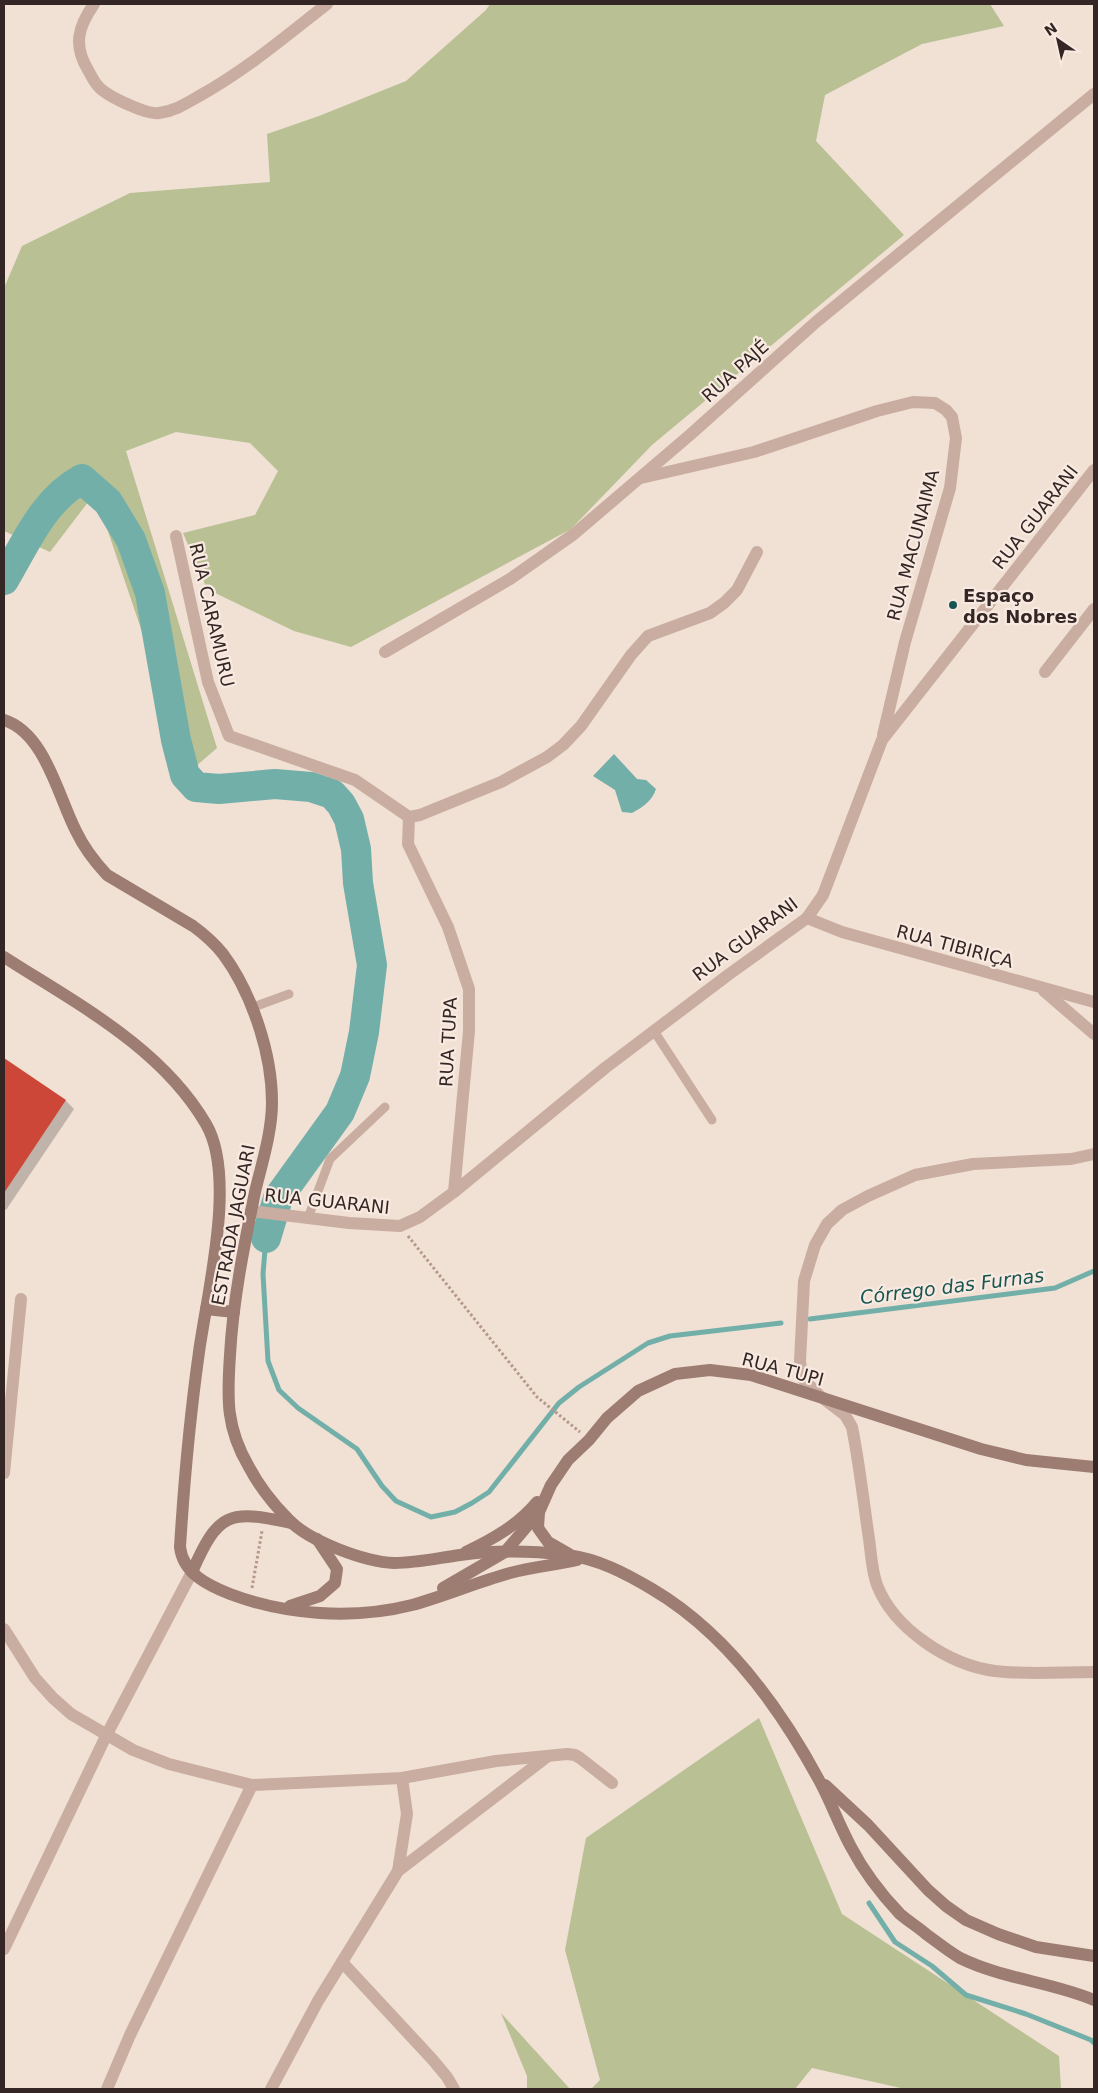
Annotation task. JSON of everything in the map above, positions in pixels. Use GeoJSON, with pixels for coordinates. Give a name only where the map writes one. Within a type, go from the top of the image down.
{"type":"FeatureCollection","features":[{"type":"Feature","properties":{"kind":"main road","name":"ESTRADA JAGUARI"},"geometry":{"type":"LineString","coordinates":[[4,720],[28,734],[36,746],[45,761],[75,830],[96,863],[107,875],[193,926],[206,936],[223,955],[243,988],[260,1030],[270,1080],[272,1105],[268,1133],[239,1269],[227,1396],[236,1442],[248,1466],[291,1522],[317,1539],[356,1556],[377,1562],[421,1562],[461,1555],[505,1552],[579,1557]]}},
{"type":"Feature","properties":{"kind":"main road"},"geometry":{"type":"LineString","coordinates":[[4,957],[114,1027],[166,1073],[185,1094],[207,1126],[216,1152],[219,1174],[219,1206],[199,1353],[180,1547],[184,1564],[192,1572],[219,1590],[249,1601],[282,1608],[328,1614],[380,1610],[412,1605],[511,1573],[579,1557]]}},
{"type":"Feature","properties":{"kind":"main road"},"geometry":{"type":"LineString","coordinates":[[206,1309],[234,1312]]}},
{"type":"Feature","properties":{"kind":"main road","name":"RUA TUPI"},"geometry":{"type":"LineString","coordinates":[[505,1552],[539,1512],[551,1484],[568,1460],[589,1440],[607,1418],[638,1391],[675,1374],[710,1370],[751,1375],[981,1449],[1026,1460],[1094,1467]]}},
{"type":"Feature","properties":{"kind":"main road"},"geometry":{"type":"LineString","coordinates":[[461,1555],[502,1534],[529,1512],[551,1484]]}},
{"type":"Feature","properties":{"kind":"main road"},"geometry":{"type":"LineString","coordinates":[[539,1512],[538,1528],[548,1542],[579,1557],[611,1567],[668,1599],[701,1626],[730,1654],[776,1707],[819,1780],[853,1851],[902,1915],[956,1956],[982,1967],[1073,1991],[1094,2000]]}},
{"type":"Feature","properties":{"kind":"main road"},"geometry":{"type":"LineString","coordinates":[[192,1572],[207,1540],[219,1524],[236,1516],[265,1517],[291,1522]]}},
{"type":"Feature","properties":{"kind":"main road"},"geometry":{"type":"LineString","coordinates":[[282,1608],[320,1596],[335,1583],[337,1569],[317,1539]]}},
{"type":"Feature","properties":{"kind":"main road"},"geometry":{"type":"LineString","coordinates":[[412,1605],[505,1552]]}},
{"type":"Feature","properties":{"kind":"main road"},"geometry":{"type":"LineString","coordinates":[[819,1780],[868,1825],[928,1890],[966,1920],[998,1934],[1036,1947],[1094,1956]]}},
{"type":"Feature","properties":{"kind":"street"},"geometry":{"type":"LineString","coordinates":[[94,4],[82,24],[78,38],[82,61],[97,86],[108,95],[119,101],[156,114],[173,111],[232,78],[326,4]]}},
{"type":"Feature","properties":{"kind":"street","name":"RUA PAJÉ"},"geometry":{"type":"LineString","coordinates":[[385,652],[510,580],[545,556],[691,434],[816,322],[1094,94]]}},
{"type":"Feature","properties":{"kind":"street","name":"RUA MACUNAIMA"},"geometry":{"type":"LineString","coordinates":[[638,479],[754,452],[876,412],[913,402],[935,402],[946,410],[952,417],[956,438],[950,488],[908,633],[882,740]]}},
{"type":"Feature","properties":{"kind":"street","name":"RUA GUARANI"},"geometry":{"type":"LineString","coordinates":[[251,1210],[308,1218],[400,1226],[420,1217],[454,1192],[654,1031],[807,918],[823,895],[882,740],[1094,470]]}},
{"type":"Feature","properties":{"kind":"street","name":"RUA CARAMURU"},"geometry":{"type":"LineString","coordinates":[[176,536],[208,682],[229,736],[355,780],[409,817]]}},
{"type":"Feature","properties":{"kind":"street"},"geometry":{"type":"LineString","coordinates":[[409,817],[420,815],[501,782],[547,756],[563,744],[581,726],[631,655],[648,636],[710,613],[724,603],[737,590],[757,552]]}},
{"type":"Feature","properties":{"kind":"street"},"geometry":{"type":"LineString","coordinates":[[1045,672],[1094,609]]}},
{"type":"Feature","properties":{"kind":"street","name":"RUA TUPA"},"geometry":{"type":"LineString","coordinates":[[409,817],[408,844],[448,927],[469,989],[468,1031],[454,1192]]}},
{"type":"Feature","properties":{"kind":"street","name":"RUA TIBIRIÇA"},"geometry":{"type":"LineString","coordinates":[[807,918],[842,932],[1094,1002]]}},
{"type":"Feature","properties":{"kind":"street"},"geometry":{"type":"LineString","coordinates":[[1040,987],[1094,1034]]}},
{"type":"Feature","properties":{"kind":"street"},"geometry":{"type":"LineString","coordinates":[[1094,1154],[1071,1159],[973,1164],[915,1175],[868,1196],[837,1215],[827,1224],[815,1245],[804,1281],[800,1361],[802,1378],[820,1396],[845,1415],[852,1427],[877,1584],[900,1622],[913,1634],[937,1649],[971,1666],[1012,1672],[1094,1672]]}},
{"type":"Feature","properties":{"kind":"street"},"geometry":{"type":"LineString","coordinates":[[4,1473],[22,1299]]}},
{"type":"Feature","properties":{"kind":"street"},"geometry":{"type":"LineString","coordinates":[[4,1949],[106,1736],[192,1572]]}},
{"type":"Feature","properties":{"kind":"street"},"geometry":{"type":"LineString","coordinates":[[4,1629],[35,1678],[71,1714],[133,1750],[169,1764],[252,1785],[402,1778],[496,1761],[576,1755],[612,1783]]}},
{"type":"Feature","properties":{"kind":"street"},"geometry":{"type":"LineString","coordinates":[[271,2089],[298,2037],[398,1871],[548,1756]]}},
{"type":"Feature","properties":{"kind":"street"},"geometry":{"type":"LineString","coordinates":[[398,1871],[407,1814],[402,1778]]}},
{"type":"Feature","properties":{"kind":"street"},"geometry":{"type":"LineString","coordinates":[[107,2089],[130,2035],[252,1785]]}},
{"type":"Feature","properties":{"kind":"street"},"geometry":{"type":"LineString","coordinates":[[342,1962],[432,2058],[448,2077],[454,2089]]}},
{"type":"Feature","properties":{"kind":"lane"},"geometry":{"type":"LineString","coordinates":[[251,1008],[289,994]]}},
{"type":"Feature","properties":{"kind":"lane"},"geometry":{"type":"LineString","coordinates":[[654,1031],[712,1120]]}},
{"type":"Feature","properties":{"kind":"lane"},"geometry":{"type":"LineString","coordinates":[[308,1218],[330,1159],[385,1107]]}},
{"type":"Feature","properties":{"kind":"path"},"geometry":{"type":"LineString","coordinates":[[400,1226],[537,1397],[589,1440]]}},
{"type":"Feature","properties":{"kind":"path"},"geometry":{"type":"LineString","coordinates":[[249,1601],[265,1517]]}},
{"type":"Feature","properties":{"kind":"green space"},"geometry":{"type":"Polygon","coordinates":[[[490,4],[990,4],[1004,26],[922,44],[825,95],[816,141],[904,235],[652,445],[571,529],[351,647],[294,631],[207,589],[183,533],[255,515],[278,471],[250,443],[176,432],[126,451],[217,748],[195,767],[182,750],[95,493],[50,552],[4,531],[4,288],[22,246],[130,193],[270,182],[267,134],[319,116],[406,81],[486,10],[490,4]]]}},
{"type":"Feature","properties":{"kind":"green space"},"geometry":{"type":"Polygon","coordinates":[[[759,1718],[842,1914],[1059,2056],[1061,2089],[905,2089],[812,2068],[795,2089],[591,2089],[600,2080],[565,1950],[586,1838],[759,1718]]]}},
{"type":"Feature","properties":{"kind":"green space"},"geometry":{"type":"Polygon","coordinates":[[[501,2013],[570,2089],[527,2089],[527,2076],[501,2013]]]}},
{"type":"Feature","properties":{"kind":"water"},"geometry":{"type":"Polygon","coordinates":[[[614,754],[637,779],[646,780],[656,789],[647,803],[632,813],[622,812],[615,790],[593,776],[614,754]]]}},
{"type":"Feature","properties":{"kind":"building"},"geometry":{"type":"Polygon","coordinates":[[[4,1058],[66,1100],[4,1193],[4,1058]]]}},
{"type":"Feature","properties":{"kind":"waterway"},"geometry":{"type":"LineString","coordinates":[[4,580],[28,537],[46,510],[56,498],[82,479],[108,502],[131,540],[150,593],[176,740],[185,775],[196,787],[219,789],[275,784],[311,787],[332,794],[341,804],[349,819],[356,849],[358,883],[372,965],[364,1032],[355,1076],[340,1112],[278,1198],[266,1238]]}},
{"type":"Feature","properties":{"kind":"waterway","name":"Córrego das Furnas"},"geometry":{"type":"LineString","coordinates":[[266,1238],[263,1274],[268,1361],[279,1390],[298,1408],[357,1449],[382,1486],[396,1501],[431,1517],[455,1512],[489,1492],[559,1403],[579,1387],[648,1343],[670,1336],[781,1323]]}},
{"type":"Feature","properties":{"kind":"waterway","name":"Córrego das Furnas"},"geometry":{"type":"LineString","coordinates":[[810,1319],[1055,1288],[1094,1271]]}},
{"type":"Feature","properties":{"kind":"waterway"},"geometry":{"type":"LineString","coordinates":[[869,1903],[895,1942],[932,1966],[966,1995],[1026,2014],[1091,2040],[1094,2043]]}},
{"type":"Feature","properties":{"kind":"place","name":"Espaço dos Nobres"},"geometry":{"type":"Point","coordinates":[953,605]}}]}
